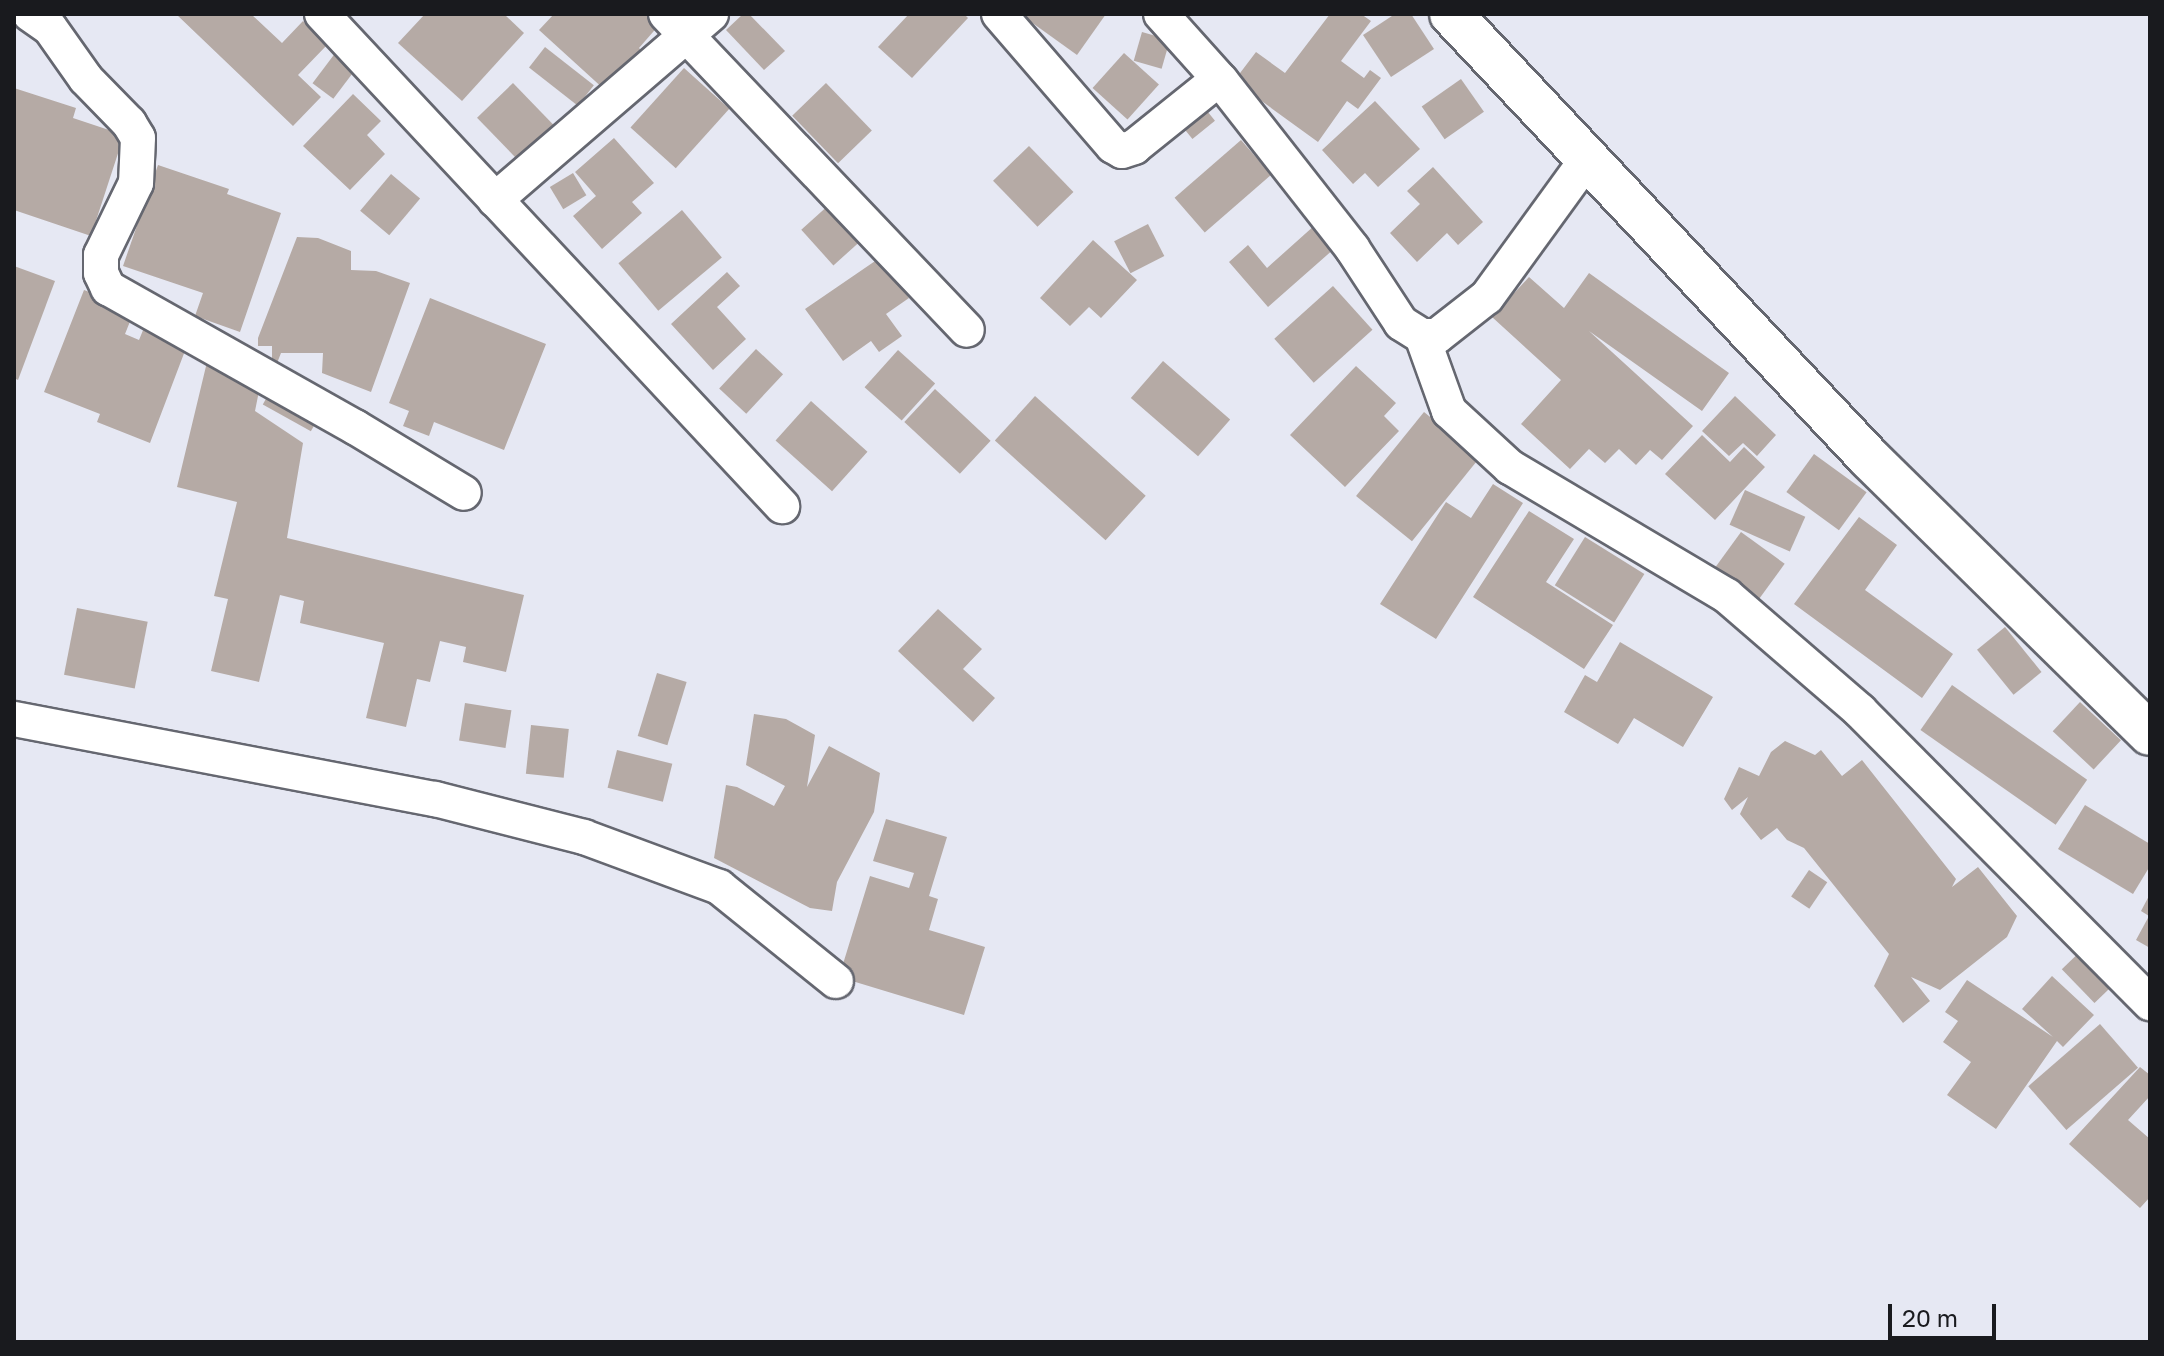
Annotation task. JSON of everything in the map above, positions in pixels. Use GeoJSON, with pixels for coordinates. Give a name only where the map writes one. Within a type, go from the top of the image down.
{"type":"FeatureCollection","features":[{"type":"Feature","properties":{"kind":"street"},"geometry":{"type":"LineString","coordinates":[[30,14],[50,28],[86,79],[129,123],[138,138],[136,183],[101,255],[101,273],[108,288],[355,427],[464,493]]}},
{"type":"Feature","properties":{"kind":"street"},"geometry":{"type":"LineString","coordinates":[[322,14],[782,506]]}},
{"type":"Feature","properties":{"kind":"street"},"geometry":{"type":"LineString","coordinates":[[495,200],[675,25],[711,14]]}},
{"type":"Feature","properties":{"kind":"street"},"geometry":{"type":"LineString","coordinates":[[999,14],[1113,146],[1122,151],[1134,147],[1219,79]]}},
{"type":"Feature","properties":{"kind":"street"},"geometry":{"type":"LineString","coordinates":[[1161,14],[1219,79],[1352,248],[1401,323],[1422,336],[1437,336],[1487,297],[1588,158]]}},
{"type":"Feature","properties":{"kind":"street"},"geometry":{"type":"LineString","coordinates":[[1451,14],[1870,459],[2150,734]]}},
{"type":"Feature","properties":{"kind":"street"},"geometry":{"type":"LineString","coordinates":[[675,25],[967,330]]}},
{"type":"Feature","properties":{"kind":"street"},"geometry":{"type":"LineString","coordinates":[[1422,336],[1449,411],[1510,467],[1727,596],[1860,711],[2150,1003]]}},
{"type":"Feature","properties":{"kind":"street"},"geometry":{"type":"LineString","coordinates":[[14,719],[435,799],[584,837],[719,887],[836,981]]}},
{"type":"Feature","properties":{"kind":"building"},"geometry":{"type":"Polygon","coordinates":[[[176,14],[251,14],[282,43],[303,21],[327,45],[298,75],[321,97],[293,126],[176,14]]]}},
{"type":"Feature","properties":{"kind":"building"},"geometry":{"type":"Polygon","coordinates":[[[425,14],[504,14],[524,33],[462,101],[398,43],[425,14]]]}},
{"type":"Feature","properties":{"kind":"building"},"geometry":{"type":"Polygon","coordinates":[[[554,14],[649,14],[660,24],[639,48],[643,52],[606,91],[539,30],[554,14]]]}},
{"type":"Feature","properties":{"kind":"building"},"geometry":{"type":"Polygon","coordinates":[[[743,14],[749,14],[785,51],[764,70],[726,30],[743,14]]]}},
{"type":"Feature","properties":{"kind":"building"},"geometry":{"type":"Polygon","coordinates":[[[909,14],[964,14],[968,18],[912,78],[878,47],[909,14]]]}},
{"type":"Feature","properties":{"kind":"building"},"geometry":{"type":"Polygon","coordinates":[[[1020,14],[1106,14],[1077,55],[1020,14]]]}},
{"type":"Feature","properties":{"kind":"building"},"geometry":{"type":"Polygon","coordinates":[[[1330,14],[1361,14],[1371,21],[1341,61],[1364,78],[1370,70],[1381,78],[1358,109],[1347,101],[1318,142],[1234,81],[1256,52],[1285,73],[1330,14]]]}},
{"type":"Feature","properties":{"kind":"building"},"geometry":{"type":"Polygon","coordinates":[[[1395,14],[1411,14],[1434,49],[1391,77],[1363,35],[1395,14]]]}},
{"type":"Feature","properties":{"kind":"building"},"geometry":{"type":"Polygon","coordinates":[[[1142,32],[1170,40],[1162,69],[1134,61],[1142,32]]]}},
{"type":"Feature","properties":{"kind":"building"},"geometry":{"type":"Polygon","coordinates":[[[545,47],[594,85],[578,106],[529,67],[545,47]]]}},
{"type":"Feature","properties":{"kind":"building"},"geometry":{"type":"Polygon","coordinates":[[[336,52],[357,68],[333,99],[313,83],[336,52]]]}},
{"type":"Feature","properties":{"kind":"building"},"geometry":{"type":"Polygon","coordinates":[[[1124,53],[1159,84],[1127,119],[1093,88],[1124,53]]]}},
{"type":"Feature","properties":{"kind":"building"},"geometry":{"type":"Polygon","coordinates":[[[684,68],[729,109],[676,168],[630,127],[684,68]]]}},
{"type":"Feature","properties":{"kind":"building"},"geometry":{"type":"Polygon","coordinates":[[[1461,79],[1484,112],[1445,139],[1422,107],[1461,79]]]}},
{"type":"Feature","properties":{"kind":"building"},"geometry":{"type":"Polygon","coordinates":[[[513,83],[557,129],[521,164],[477,118],[513,83]]]}},
{"type":"Feature","properties":{"kind":"building"},"geometry":{"type":"Polygon","coordinates":[[[826,83],[872,130],[838,163],[792,116],[826,83]]]}},
{"type":"Feature","properties":{"kind":"building"},"geometry":{"type":"Polygon","coordinates":[[[14,88],[76,108],[73,118],[124,135],[91,236],[14,210],[14,88]]]}},
{"type":"Feature","properties":{"kind":"building"},"geometry":{"type":"Polygon","coordinates":[[[353,94],[381,121],[367,135],[385,154],[350,190],[303,146],[353,94]]]}},
{"type":"Feature","properties":{"kind":"building"},"geometry":{"type":"Polygon","coordinates":[[[1375,101],[1420,149],[1378,187],[1365,173],[1353,184],[1322,150],[1375,101]]]}},
{"type":"Feature","properties":{"kind":"building"},"geometry":{"type":"Polygon","coordinates":[[[1203,106],[1215,121],[1192,139],[1180,124],[1203,106]]]}},
{"type":"Feature","properties":{"kind":"building"},"geometry":{"type":"Polygon","coordinates":[[[614,138],[654,183],[632,202],[642,213],[602,249],[573,216],[596,196],[575,172],[614,138]]]}},
{"type":"Feature","properties":{"kind":"building"},"geometry":{"type":"Polygon","coordinates":[[[1241,140],[1271,175],[1205,232],[1175,198],[1241,140]]]}},
{"type":"Feature","properties":{"kind":"building"},"geometry":{"type":"Polygon","coordinates":[[[1029,146],[1073,192],[1037,227],[993,181],[1029,146]]]}},
{"type":"Feature","properties":{"kind":"building"},"geometry":{"type":"Polygon","coordinates":[[[158,165],[229,189],[227,194],[281,213],[240,332],[195,316],[203,293],[123,266],[158,165]]]}},
{"type":"Feature","properties":{"kind":"building"},"geometry":{"type":"Polygon","coordinates":[[[1433,167],[1483,222],[1458,245],[1447,233],[1417,262],[1390,233],[1420,204],[1407,191],[1433,167]]]}},
{"type":"Feature","properties":{"kind":"building"},"geometry":{"type":"Polygon","coordinates":[[[573,173],[586,195],[563,209],[550,187],[573,173]]]}},
{"type":"Feature","properties":{"kind":"building"},"geometry":{"type":"Polygon","coordinates":[[[391,174],[420,198],[389,235],[360,211],[391,174]]]}},
{"type":"Feature","properties":{"kind":"building"},"geometry":{"type":"Polygon","coordinates":[[[831,203],[863,239],[833,265],[801,230],[831,203]]]}},
{"type":"Feature","properties":{"kind":"building"},"geometry":{"type":"Polygon","coordinates":[[[682,210],[722,257],[658,311],[618,263],[682,210]]]}},
{"type":"Feature","properties":{"kind":"building"},"geometry":{"type":"Polygon","coordinates":[[[1148,224],[1164,256],[1130,273],[1114,241],[1148,224]]]}},
{"type":"Feature","properties":{"kind":"building"},"geometry":{"type":"Polygon","coordinates":[[[1315,225],[1335,248],[1268,307],[1229,262],[1248,245],[1267,268],[1315,225]]]}},
{"type":"Feature","properties":{"kind":"building"},"geometry":{"type":"Polygon","coordinates":[[[297,237],[318,238],[351,251],[351,270],[376,271],[410,283],[371,392],[322,373],[323,353],[281,353],[272,376],[272,346],[258,346],[258,338],[297,237]]]}},
{"type":"Feature","properties":{"kind":"building"},"geometry":{"type":"Polygon","coordinates":[[[1093,240],[1137,280],[1101,318],[1089,307],[1070,326],[1040,298],[1093,240]]]}},
{"type":"Feature","properties":{"kind":"building"},"geometry":{"type":"Polygon","coordinates":[[[881,257],[909,298],[886,314],[902,336],[879,352],[871,341],[843,361],[805,309],[881,257]]]}},
{"type":"Feature","properties":{"kind":"building"},"geometry":{"type":"Polygon","coordinates":[[[14,266],[55,281],[18,380],[14,378],[14,266]]]}},
{"type":"Feature","properties":{"kind":"building"},"geometry":{"type":"Polygon","coordinates":[[[727,272],[740,286],[717,307],[746,339],[713,370],[671,324],[727,272]]]}},
{"type":"Feature","properties":{"kind":"building"},"geometry":{"type":"Polygon","coordinates":[[[1589,273],[1729,373],[1702,411],[1589,331],[1693,426],[1662,460],[1650,450],[1636,465],[1619,449],[1605,463],[1589,449],[1570,469],[1521,424],[1561,380],[1492,317],[1529,277],[1564,308],[1589,273]]]}},
{"type":"Feature","properties":{"kind":"building"},"geometry":{"type":"Polygon","coordinates":[[[1333,286],[1372,330],[1314,383],[1274,339],[1333,286]]]}},
{"type":"Feature","properties":{"kind":"building"},"geometry":{"type":"Polygon","coordinates":[[[84,290],[135,309],[125,334],[139,340],[148,318],[191,335],[150,443],[97,422],[100,414],[44,392],[84,290]]]}},
{"type":"Feature","properties":{"kind":"building"},"geometry":{"type":"Polygon","coordinates":[[[430,298],[546,344],[504,450],[434,422],[429,436],[403,426],[409,411],[389,403],[430,298]]]}},
{"type":"Feature","properties":{"kind":"building"},"geometry":{"type":"Polygon","coordinates":[[[756,349],[783,374],[746,414],[719,388],[756,349]]]}},
{"type":"Feature","properties":{"kind":"building"},"geometry":{"type":"Polygon","coordinates":[[[898,350],[935,383],[902,421],[865,387],[898,350]]]}},
{"type":"Feature","properties":{"kind":"building"},"geometry":{"type":"Polygon","coordinates":[[[1163,361],[1230,419],[1198,456],[1131,398],[1163,361]]]}},
{"type":"Feature","properties":{"kind":"building"},"geometry":{"type":"Polygon","coordinates":[[[207,362],[261,381],[255,411],[303,443],[287,538],[524,595],[506,672],[463,662],[466,647],[440,641],[430,682],[417,679],[406,727],[366,718],[384,643],[300,623],[304,601],[280,595],[259,682],[211,671],[228,599],[214,596],[237,502],[177,487],[207,362]]]}},
{"type":"Feature","properties":{"kind":"building"},"geometry":{"type":"Polygon","coordinates":[[[1356,366],[1396,403],[1384,416],[1399,431],[1345,487],[1290,435],[1356,366]]]}},
{"type":"Feature","properties":{"kind":"building"},"geometry":{"type":"Polygon","coordinates":[[[272,388],[320,415],[311,431],[263,405],[272,388]]]}},
{"type":"Feature","properties":{"kind":"building"},"geometry":{"type":"Polygon","coordinates":[[[935,389],[991,441],[960,474],[904,422],[935,389]]]}},
{"type":"Feature","properties":{"kind":"building"},"geometry":{"type":"Polygon","coordinates":[[[1035,396],[1146,496],[1106,540],[995,441],[1035,396]]]}},
{"type":"Feature","properties":{"kind":"building"},"geometry":{"type":"Polygon","coordinates":[[[1735,396],[1776,435],[1757,456],[1743,443],[1729,456],[1702,431],[1735,396]]]}},
{"type":"Feature","properties":{"kind":"building"},"geometry":{"type":"Polygon","coordinates":[[[811,401],[867,452],[832,491],[776,440],[811,401]]]}},
{"type":"Feature","properties":{"kind":"building"},"geometry":{"type":"Polygon","coordinates":[[[1424,412],[1480,457],[1412,541],[1356,496],[1424,412]]]}},
{"type":"Feature","properties":{"kind":"building"},"geometry":{"type":"Polygon","coordinates":[[[1702,435],[1730,462],[1744,447],[1765,467],[1715,520],[1665,474],[1702,435]]]}},
{"type":"Feature","properties":{"kind":"building"},"geometry":{"type":"Polygon","coordinates":[[[1814,454],[1867,492],[1839,530],[1786,492],[1814,454]]]}},
{"type":"Feature","properties":{"kind":"building"},"geometry":{"type":"Polygon","coordinates":[[[1493,484],[1523,503],[1436,639],[1380,604],[1446,502],[1471,518],[1493,484]]]}},
{"type":"Feature","properties":{"kind":"building"},"geometry":{"type":"Polygon","coordinates":[[[1745,490],[1805,517],[1790,552],[1730,525],[1745,490]]]}},
{"type":"Feature","properties":{"kind":"building"},"geometry":{"type":"Polygon","coordinates":[[[1529,511],[1574,539],[1546,582],[1613,625],[1584,669],[1473,597],[1529,511]]]}},
{"type":"Feature","properties":{"kind":"building"},"geometry":{"type":"Polygon","coordinates":[[[1859,517],[1897,545],[1865,590],[1953,654],[1922,698],[1794,604],[1859,517]]]}},
{"type":"Feature","properties":{"kind":"building"},"geometry":{"type":"Polygon","coordinates":[[[1741,532],[1785,564],[1757,602],[1713,570],[1741,532]]]}},
{"type":"Feature","properties":{"kind":"building"},"geometry":{"type":"Polygon","coordinates":[[[1585,537],[1644,574],[1614,622],[1555,585],[1585,537]]]}},
{"type":"Feature","properties":{"kind":"building"},"geometry":{"type":"Polygon","coordinates":[[[77,608],[148,622],[135,688],[64,675],[77,608]]]}},
{"type":"Feature","properties":{"kind":"building"},"geometry":{"type":"Polygon","coordinates":[[[938,609],[982,649],[963,669],[995,698],[973,722],[898,651],[938,609]]]}},
{"type":"Feature","properties":{"kind":"building"},"geometry":{"type":"Polygon","coordinates":[[[2005,627],[2042,672],[2014,695],[1977,650],[2005,627]]]}},
{"type":"Feature","properties":{"kind":"building"},"geometry":{"type":"Polygon","coordinates":[[[1620,642],[1713,697],[1683,747],[1634,718],[1618,744],[1564,712],[1585,675],[1597,682],[1620,642]]]}},
{"type":"Feature","properties":{"kind":"building"},"geometry":{"type":"Polygon","coordinates":[[[657,673],[687,682],[667,745],[638,736],[657,673]]]}},
{"type":"Feature","properties":{"kind":"building"},"geometry":{"type":"Polygon","coordinates":[[[1952,685],[2087,780],[2056,825],[1920,730],[1952,685]]]}},
{"type":"Feature","properties":{"kind":"building"},"geometry":{"type":"Polygon","coordinates":[[[2080,702],[2121,740],[2094,769],[2053,731],[2080,702]]]}},
{"type":"Feature","properties":{"kind":"building"},"geometry":{"type":"Polygon","coordinates":[[[465,703],[511,710],[505,748],[459,741],[465,703]]]}},
{"type":"Feature","properties":{"kind":"building"},"geometry":{"type":"Polygon","coordinates":[[[754,714],[786,719],[815,735],[807,787],[829,746],[880,773],[874,812],[837,882],[832,911],[810,908],[714,858],[726,785],[737,787],[774,806],[785,786],[746,765],[754,714]]]}},
{"type":"Feature","properties":{"kind":"building"},"geometry":{"type":"Polygon","coordinates":[[[531,725],[569,729],[564,778],[526,774],[531,725]]]}},
{"type":"Feature","properties":{"kind":"building"},"geometry":{"type":"Polygon","coordinates":[[[1785,741],[1815,755],[1821,750],[1842,776],[1862,760],[1956,879],[1952,887],[1978,867],[2017,916],[2007,937],[1940,990],[1911,977],[1930,1001],[1903,1023],[1874,986],[1889,954],[1804,848],[1787,840],[1777,828],[1761,840],[1740,814],[1748,797],[1732,810],[1724,799],[1739,767],[1759,776],[1771,752],[1785,741]]]}},
{"type":"Feature","properties":{"kind":"building"},"geometry":{"type":"Polygon","coordinates":[[[617,750],[672,764],[663,802],[608,788],[617,750]]]}},
{"type":"Feature","properties":{"kind":"building"},"geometry":{"type":"Polygon","coordinates":[[[2085,805],[2150,844],[2150,866],[2133,894],[2058,849],[2085,805]]]}},
{"type":"Feature","properties":{"kind":"building"},"geometry":{"type":"Polygon","coordinates":[[[886,819],[947,837],[929,896],[938,899],[929,930],[985,947],[964,1015],[839,977],[870,876],[909,888],[914,873],[873,861],[886,819]]]}},
{"type":"Feature","properties":{"kind":"building"},"geometry":{"type":"Polygon","coordinates":[[[1809,870],[1827,882],[1809,909],[1791,897],[1809,870]]]}},
{"type":"Feature","properties":{"kind":"building"},"geometry":{"type":"Polygon","coordinates":[[[2150,894],[2150,948],[2136,940],[2149,916],[2141,911],[2150,894]]]}},
{"type":"Feature","properties":{"kind":"building"},"geometry":{"type":"Polygon","coordinates":[[[2087,945],[2120,979],[2094,1003],[2062,969],[2087,945]]]}},
{"type":"Feature","properties":{"kind":"building"},"geometry":{"type":"Polygon","coordinates":[[[2052,976],[2094,1015],[2063,1047],[2057,1041],[1996,1129],[1947,1095],[1971,1062],[1943,1042],[1958,1021],[1945,1012],[1967,980],[2053,1037],[2022,1009],[2052,976]]]}},
{"type":"Feature","properties":{"kind":"building"},"geometry":{"type":"Polygon","coordinates":[[[2100,1024],[2138,1068],[2066,1130],[2028,1086],[2100,1024]]]}},
{"type":"Feature","properties":{"kind":"building"},"geometry":{"type":"Polygon","coordinates":[[[2140,1067],[2150,1075],[2150,1096],[2128,1120],[2150,1139],[2150,1197],[2140,1208],[2069,1144],[2140,1067]]]}}]}
